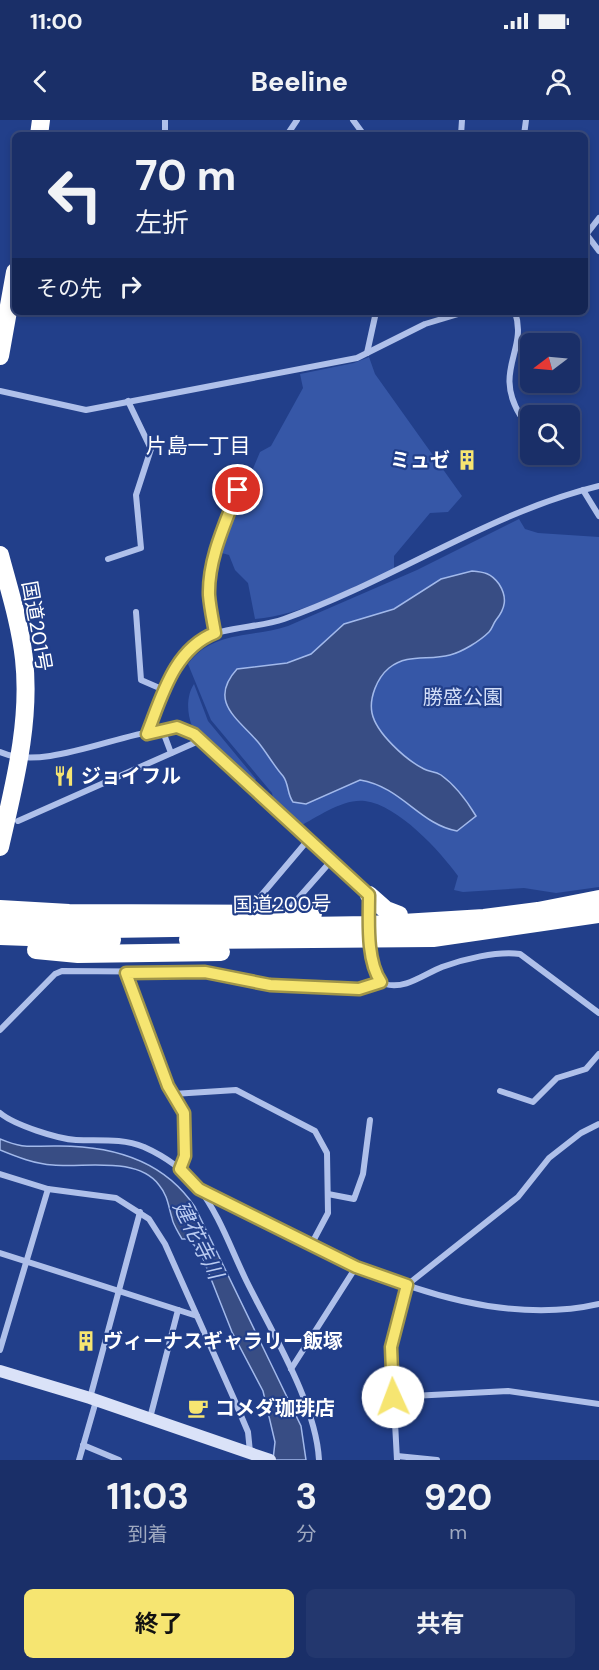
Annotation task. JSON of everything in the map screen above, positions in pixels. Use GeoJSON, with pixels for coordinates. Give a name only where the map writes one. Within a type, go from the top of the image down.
{"type":"FeatureCollection","features":[{"type":"Feature","properties":{"kind":"highway"},"geometry":{"type":"LineString","coordinates":[[0,356],[12,307]]}},
{"type":"Feature","properties":{"kind":"highway","name":"国道201号"},"geometry":{"type":"LineString","coordinates":[[0,555],[4,584],[18,622],[24,661],[25,706],[19,757],[12,779],[0,847]]}},
{"type":"Feature","properties":{"kind":"highway"},"geometry":{"type":"LineString","coordinates":[[369,895],[386,910],[399,915],[593,908]]}},
{"type":"Feature","properties":{"kind":"highway"},"geometry":{"type":"LineString","coordinates":[[0,909],[69,913],[285,914],[436,948],[495,940],[593,908]]}},
{"type":"Feature","properties":{"kind":"highway","name":"国道200号"},"geometry":{"type":"LineString","coordinates":[[0,936],[80,933],[370,933],[538,911],[593,908]]}},
{"type":"Feature","properties":{"kind":"highway"},"geometry":{"type":"LineString","coordinates":[[0,947],[101,954],[370,933],[399,915]]}},
{"type":"Feature","properties":{"kind":"highway","name":"国道200号"},"geometry":{"type":"LineString","coordinates":[[0,922],[80,933]]}},
{"type":"Feature","properties":{"kind":"street"},"geometry":{"type":"LineString","coordinates":[[588,232],[599,218]]}},
{"type":"Feature","properties":{"kind":"street"},"geometry":{"type":"LineString","coordinates":[[588,237],[599,251]]}},
{"type":"Feature","properties":{"kind":"street"},"geometry":{"type":"LineString","coordinates":[[367,353],[375,315]]}},
{"type":"Feature","properties":{"kind":"street"},"geometry":{"type":"LineString","coordinates":[[0,391],[86,410],[357,358],[425,324],[455,315]]}},
{"type":"Feature","properties":{"kind":"street"},"geometry":{"type":"LineString","coordinates":[[514,315],[517,339],[508,385],[520,415]]}},
{"type":"Feature","properties":{"kind":"street"},"geometry":{"type":"LineString","coordinates":[[108,559],[141,548],[136,495],[151,449],[128,401]]}},
{"type":"Feature","properties":{"kind":"street"},"geometry":{"type":"LineString","coordinates":[[215,633],[209,597],[212,568],[227,517],[238,490],[246,481]]}},
{"type":"Feature","properties":{"kind":"street"},"geometry":{"type":"LineString","coordinates":[[147,734],[164,690],[179,662],[194,645],[215,633],[282,620],[340,597],[528,508],[599,486]]}},
{"type":"Feature","properties":{"kind":"street"},"geometry":{"type":"LineString","coordinates":[[584,490],[599,516]]}},
{"type":"Feature","properties":{"kind":"street"},"geometry":{"type":"LineString","coordinates":[[136,612],[141,680],[164,690]]}},
{"type":"Feature","properties":{"kind":"street"},"geometry":{"type":"LineString","coordinates":[[0,752],[19,757],[91,748],[162,729],[184,728],[201,740],[369,895],[370,933],[376,973],[381,982]]}},
{"type":"Feature","properties":{"kind":"street"},"geometry":{"type":"LineString","coordinates":[[162,729],[171,753]]}},
{"type":"Feature","properties":{"kind":"street"},"geometry":{"type":"LineString","coordinates":[[18,821],[201,740]]}},
{"type":"Feature","properties":{"kind":"street"},"geometry":{"type":"LineString","coordinates":[[246,914],[308,840]]}},
{"type":"Feature","properties":{"kind":"street"},"geometry":{"type":"LineString","coordinates":[[285,914],[331,861]]}},
{"type":"Feature","properties":{"kind":"street"},"geometry":{"type":"LineString","coordinates":[[0,1030],[55,974],[63,971],[205,972],[270,985],[359,989],[381,982],[400,986],[445,966],[489,956],[520,954],[599,1013]]}},
{"type":"Feature","properties":{"kind":"street"},"geometry":{"type":"LineString","coordinates":[[126,973],[168,1086],[184,1113],[185,1156],[180,1169]]}},
{"type":"Feature","properties":{"kind":"street"},"geometry":{"type":"LineString","coordinates":[[500,1091],[533,1102],[557,1078],[585,1069],[599,1054]]}},
{"type":"Feature","properties":{"kind":"street"},"geometry":{"type":"LineString","coordinates":[[173,1094],[236,1090],[315,1131],[327,1153],[328,1213],[311,1245]]}},
{"type":"Feature","properties":{"kind":"street"},"geometry":{"type":"LineString","coordinates":[[0,1113],[43,1133],[64,1138],[103,1139],[141,1146],[180,1169],[199,1189],[220,1225],[291,1369],[307,1411],[319,1460]]}},
{"type":"Feature","properties":{"kind":"street"},"geometry":{"type":"LineString","coordinates":[[328,1194],[354,1199],[363,1174],[370,1120]]}},
{"type":"Feature","properties":{"kind":"street"},"geometry":{"type":"LineString","coordinates":[[438,1460],[397,1458],[391,1347],[407,1285],[518,1197],[549,1158],[581,1133],[599,1124]]}},
{"type":"Feature","properties":{"kind":"street"},"geometry":{"type":"LineString","coordinates":[[0,1174],[48,1189],[117,1198],[140,1212],[157,1228],[248,1432],[250,1452]]}},
{"type":"Feature","properties":{"kind":"street"},"geometry":{"type":"LineString","coordinates":[[0,1350],[48,1189]]}},
{"type":"Feature","properties":{"kind":"street"},"geometry":{"type":"LineString","coordinates":[[199,1189],[356,1267],[441,1296],[518,1308],[565,1310],[599,1304]]}},
{"type":"Feature","properties":{"kind":"street"},"geometry":{"type":"LineString","coordinates":[[79,1460],[140,1212]]}},
{"type":"Feature","properties":{"kind":"street"},"geometry":{"type":"LineString","coordinates":[[0,1253],[197,1316]]}},
{"type":"Feature","properties":{"kind":"street"},"geometry":{"type":"LineString","coordinates":[[291,1369],[356,1267]]}},
{"type":"Feature","properties":{"kind":"street"},"geometry":{"type":"LineString","coordinates":[[150,1418],[178,1310]]}},
{"type":"Feature","properties":{"kind":"street"},"geometry":{"type":"LineString","coordinates":[[0,1371],[93,1399],[270,1460]]}},
{"type":"Feature","properties":{"kind":"street"},"geometry":{"type":"LineString","coordinates":[[393,1397],[508,1391],[599,1404]]}},
{"type":"Feature","properties":{"kind":"street"},"geometry":{"type":"LineString","coordinates":[[83,1446],[119,1460]]}},
{"type":"Feature","properties":{"kind":"green space"},"geometry":{"type":"Polygon","coordinates":[[[369,357],[375,374],[462,496],[448,512],[430,513],[394,556],[394,569],[308,606],[255,619],[248,583],[235,570],[229,555],[218,552],[260,452],[271,446],[303,388],[300,374],[354,363],[369,357]]]}},
{"type":"Feature","properties":{"kind":"green space","name":"勝盛公園"},"geometry":{"type":"Polygon","coordinates":[[[519,519],[525,529],[538,533],[599,537],[599,887],[556,893],[524,888],[463,892],[454,890],[458,876],[441,854],[404,820],[378,804],[365,801],[348,802],[300,826],[274,802],[272,793],[211,720],[188,664],[209,645],[221,640],[288,626],[417,570],[519,519]]]}},
{"type":"Feature","properties":{"kind":"green space"},"geometry":{"type":"Polygon","coordinates":[[[194,684],[208,721],[256,779],[254,782],[192,726],[188,705],[194,684]]]}},
{"type":"Feature","properties":{"kind":"water"},"geometry":{"type":"Polygon","coordinates":[[[472,571],[493,577],[504,594],[502,612],[490,631],[455,654],[403,660],[396,663],[385,672],[378,683],[371,707],[375,721],[385,737],[417,765],[446,779],[476,816],[457,831],[444,827],[421,814],[388,790],[360,780],[306,804],[293,802],[283,776],[258,742],[234,717],[225,700],[229,680],[237,669],[287,663],[311,654],[344,624],[394,609],[441,579],[472,571]]]}},
{"type":"Feature","properties":{"kind":"water","name":"建花寺川"},"geometry":{"type":"Polygon","coordinates":[[[0,1139],[21,1146],[75,1146],[115,1152],[151,1166],[182,1191],[195,1207],[301,1426],[306,1460],[273,1460],[275,1442],[263,1391],[232,1332],[200,1251],[188,1239],[182,1239],[159,1185],[138,1170],[124,1167],[66,1166],[26,1160],[0,1150],[0,1139]]]}},
{"type":"Feature","properties":{"kind":"place","name":"ミュゼ"},"geometry":{"type":"Point","coordinates":[467,460]}},
{"type":"Feature","properties":{"kind":"place","name":"ジョイフル"},"geometry":{"type":"Point","coordinates":[64,776]}},
{"type":"Feature","properties":{"kind":"place","name":"ヴィーナスギャラリー飯塚"},"geometry":{"type":"Point","coordinates":[86,1341]}},
{"type":"Feature","properties":{"kind":"place","name":"コメダ珈琲店"},"geometry":{"type":"Point","coordinates":[198,1408]}},
{"type":"Feature","properties":{"kind":"district","name":"片島一丁目"},"geometry":{"type":"Point","coordinates":[198,446]}},
{"type":"Feature","properties":{"kind":"route"},"geometry":{"type":"LineString","coordinates":[[238,490],[215,551],[210,576],[209,597],[215,633],[194,645],[179,662],[165,688],[147,734],[177,727],[194,734],[369,895],[372,951],[376,973],[381,982],[359,989],[270,985],[205,972],[126,973],[168,1086],[180,1102],[184,1113],[185,1156],[180,1169],[199,1189],[356,1267],[407,1285],[391,1347],[393,1397]]}}]}
